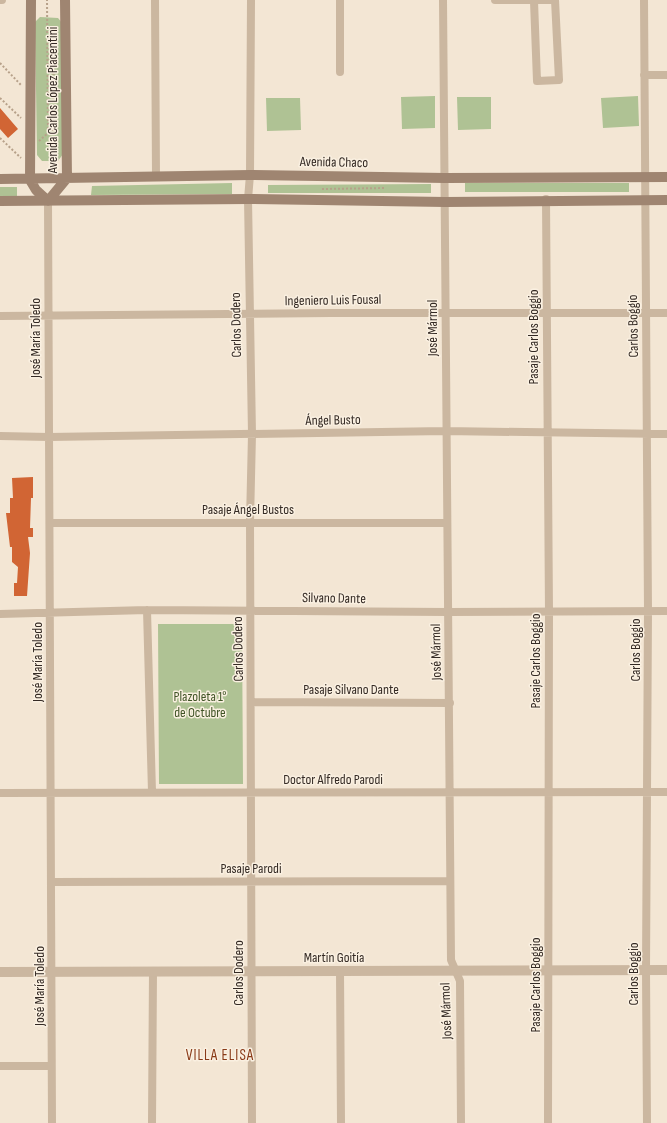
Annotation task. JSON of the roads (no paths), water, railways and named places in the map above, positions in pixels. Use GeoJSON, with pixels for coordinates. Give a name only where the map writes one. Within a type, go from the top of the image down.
{"type":"FeatureCollection","features":[{"type":"Feature","properties":{"kind":"main road","name":"Avenida Carlos López Piacentini"},"geometry":{"type":"LineString","coordinates":[[31,0],[30,180],[36,190],[48,201],[67,178],[65,0]]}},
{"type":"Feature","properties":{"kind":"main road","name":"Avenida Chaco"},"geometry":{"type":"LineString","coordinates":[[0,179],[30,180],[250,175],[444,178],[667,178]]}},
{"type":"Feature","properties":{"kind":"main road"},"geometry":{"type":"LineString","coordinates":[[0,201],[248,199],[445,202],[667,200]]}},
{"type":"Feature","properties":{"kind":"street"},"geometry":{"type":"LineString","coordinates":[[155,0],[156,177]]}},
{"type":"Feature","properties":{"kind":"street","name":"Carlos Dodero"},"geometry":{"type":"LineString","coordinates":[[251,0],[250,175],[248,199],[252,434],[250,522],[252,702],[252,1123]]}},
{"type":"Feature","properties":{"kind":"street"},"geometry":{"type":"LineString","coordinates":[[340,0],[340,72]]}},
{"type":"Feature","properties":{"kind":"street","name":"José Mármol"},"geometry":{"type":"LineString","coordinates":[[443,0],[446,523],[451,791],[451,960],[460,981],[461,1123]]}},
{"type":"Feature","properties":{"kind":"street"},"geometry":{"type":"LineString","coordinates":[[495,0],[551,0]]}},
{"type":"Feature","properties":{"kind":"street"},"geometry":{"type":"LineString","coordinates":[[534,1],[537,81],[559,80],[555,0]]}},
{"type":"Feature","properties":{"kind":"street","name":"Carlos Boggio"},"geometry":{"type":"LineString","coordinates":[[644,0],[648,611],[646,1123]]}},
{"type":"Feature","properties":{"kind":"street"},"geometry":{"type":"LineString","coordinates":[[644,76],[667,75]]}},
{"type":"Feature","properties":{"kind":"street","name":"Pasaje Carlos Boggio"},"geometry":{"type":"LineString","coordinates":[[546,200],[548,1123]]}},
{"type":"Feature","properties":{"kind":"street","name":"José María Toledo"},"geometry":{"type":"LineString","coordinates":[[48,201],[50,522],[49,793],[52,882],[52,1123]]}},
{"type":"Feature","properties":{"kind":"street","name":"Ingeniero Luis Fousal"},"geometry":{"type":"LineString","coordinates":[[0,316],[445,312],[546,314],[667,313]]}},
{"type":"Feature","properties":{"kind":"street","name":"Ángel Busto"},"geometry":{"type":"LineString","coordinates":[[0,436],[49,437],[446,431],[667,434]]}},
{"type":"Feature","properties":{"kind":"street","name":"Pasaje Ángel Bustos"},"geometry":{"type":"LineString","coordinates":[[50,522],[446,523]]}},
{"type":"Feature","properties":{"kind":"street"},"geometry":{"type":"LineString","coordinates":[[147,610],[152,792]]}},
{"type":"Feature","properties":{"kind":"street","name":"Silvano Dante"},"geometry":{"type":"LineString","coordinates":[[0,614],[147,610],[448,612],[667,611]]}},
{"type":"Feature","properties":{"kind":"street","name":"Pasaje Silvano Dante"},"geometry":{"type":"LineString","coordinates":[[252,702],[450,703]]}},
{"type":"Feature","properties":{"kind":"street","name":"Doctor Alfredo Parodi"},"geometry":{"type":"LineString","coordinates":[[0,793],[451,791],[667,792]]}},
{"type":"Feature","properties":{"kind":"street","name":"Pasaje Parodi"},"geometry":{"type":"LineString","coordinates":[[52,882],[450,881]]}},
{"type":"Feature","properties":{"kind":"street","name":"Martín Goitía"},"geometry":{"type":"LineString","coordinates":[[0,972],[667,970]]}},
{"type":"Feature","properties":{"kind":"street"},"geometry":{"type":"LineString","coordinates":[[152,1123],[153,971]]}},
{"type":"Feature","properties":{"kind":"street"},"geometry":{"type":"LineString","coordinates":[[340,971],[340,1123]]}},
{"type":"Feature","properties":{"kind":"street"},"geometry":{"type":"LineString","coordinates":[[0,1066],[51,1066]]}},
{"type":"Feature","properties":{"kind":"district","name":"VILLA ELISA"},"geometry":{"type":"Point","coordinates":[220,1055]}},
{"type":"Feature","properties":{"kind":"park label","name":"Plazoleta 1° de Octubre"},"geometry":{"type":"Point","coordinates":[200,704]}}]}
